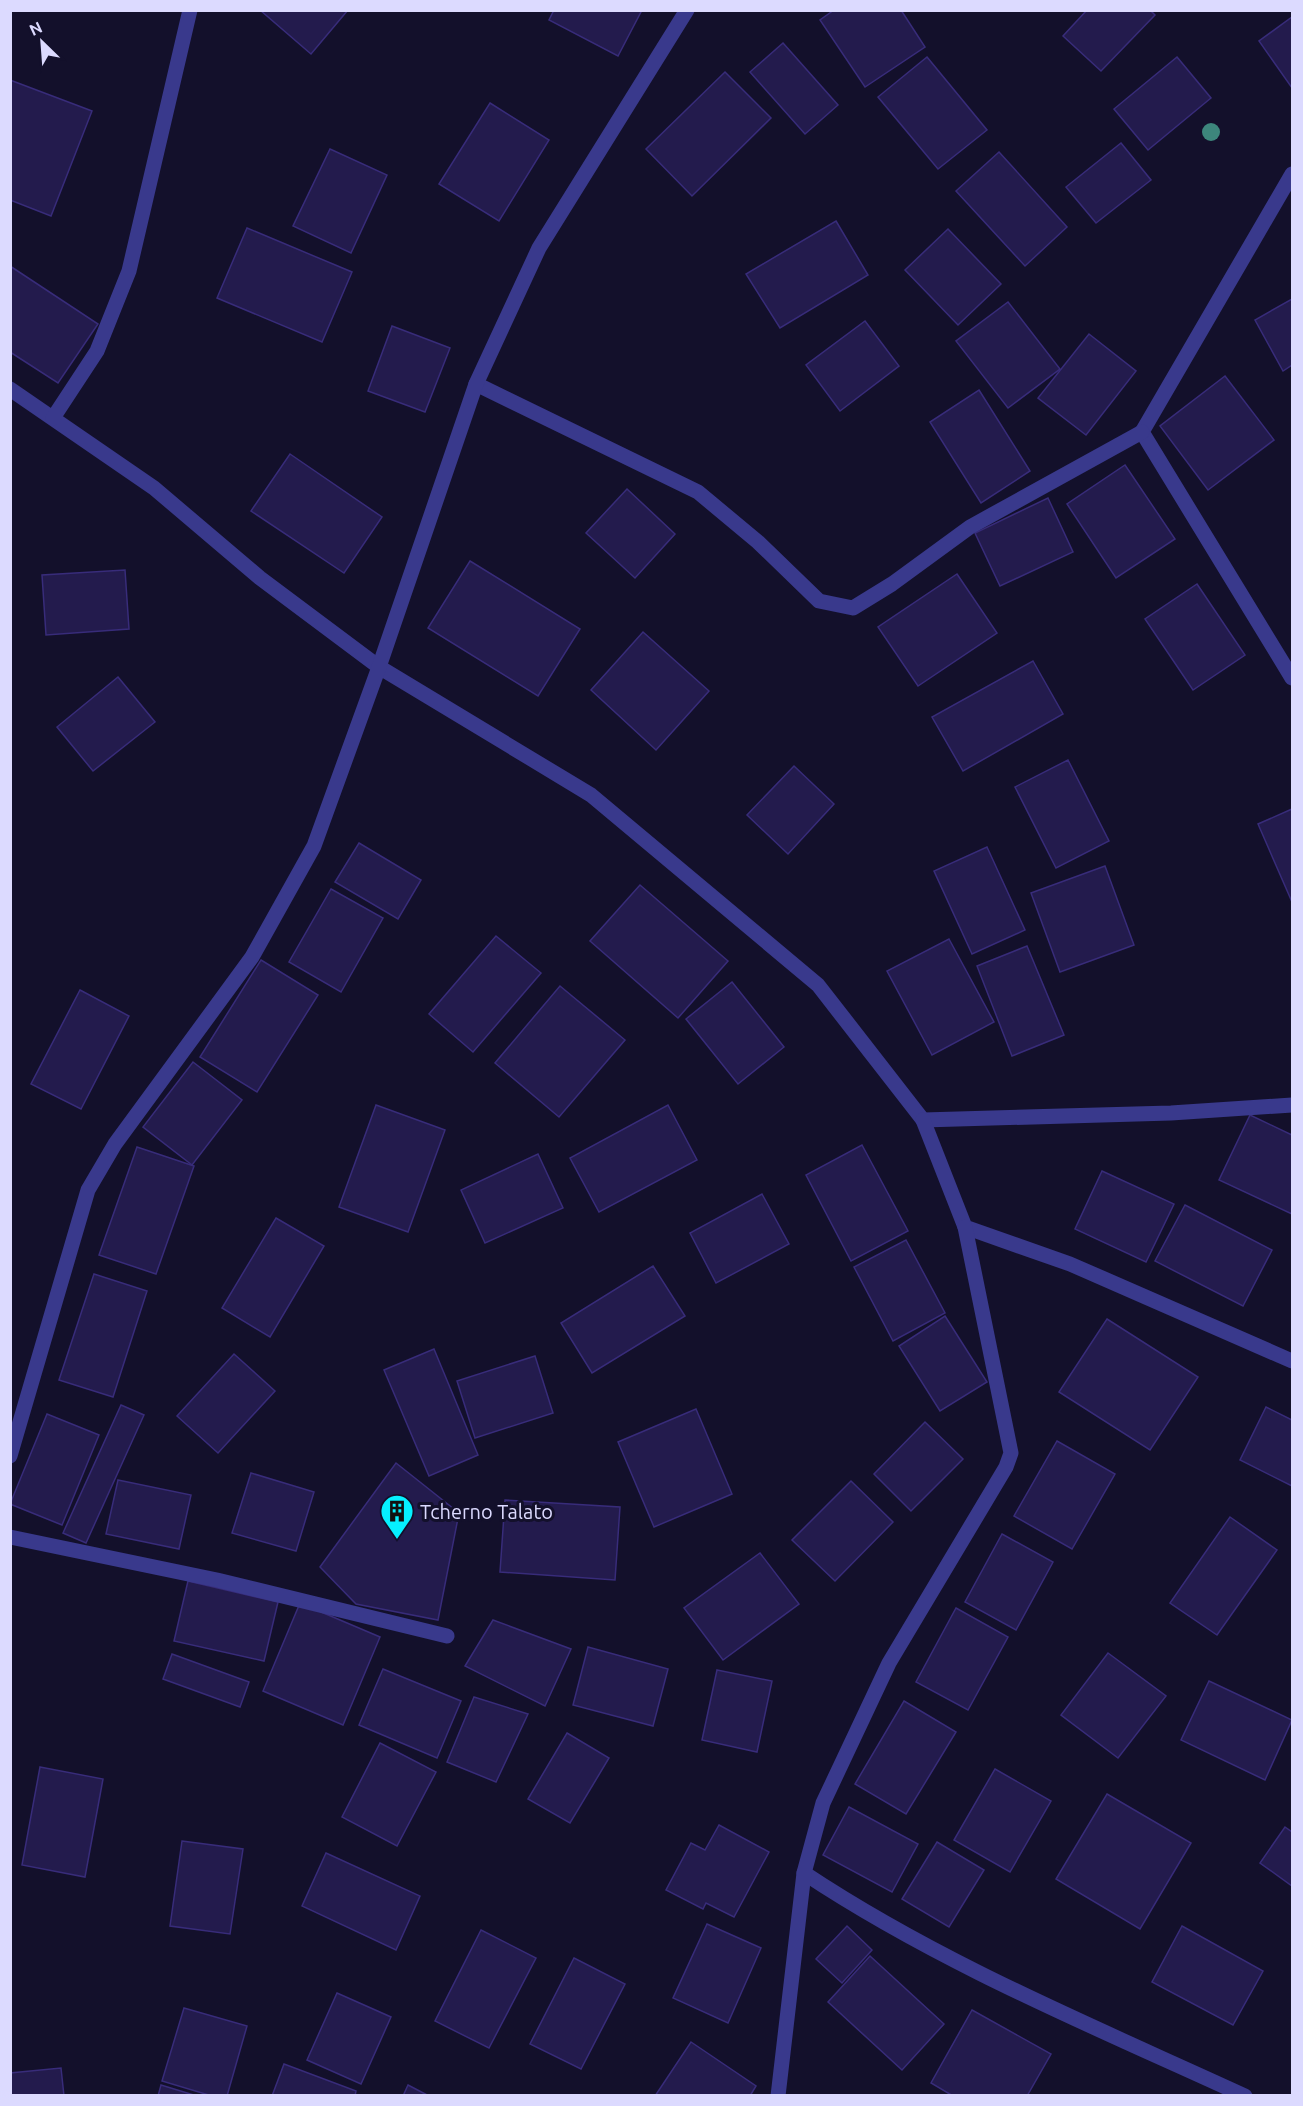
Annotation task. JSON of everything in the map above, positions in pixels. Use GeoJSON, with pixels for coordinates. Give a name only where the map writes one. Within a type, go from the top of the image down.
{"type":"FeatureCollection","features":[{"type":"Feature","properties":{"kind":"street"},"geometry":{"type":"LineString","coordinates":[[53,418],[97,351],[129,271],[185,21],[190,10]]}},
{"type":"Feature","properties":{"kind":"street"},"geometry":{"type":"LineString","coordinates":[[10,1456],[88,1190],[116,1144],[252,957],[314,846],[379,667],[476,384],[539,248],[687,10]]}},
{"type":"Feature","properties":{"kind":"street"},"geometry":{"type":"LineString","coordinates":[[476,384],[698,492],[758,542],[819,601],[853,608],[892,584],[970,527],[1142,432],[1293,174]]}},
{"type":"Feature","properties":{"kind":"street"},"geometry":{"type":"LineString","coordinates":[[10,389],[154,488],[260,578],[379,667],[591,795],[818,985],[923,1120],[965,1227],[1011,1453],[1006,1467],[889,1663],[823,1803],[804,1873],[778,2096]]}},
{"type":"Feature","properties":{"kind":"street"},"geometry":{"type":"LineString","coordinates":[[1142,432],[1293,678]]}},
{"type":"Feature","properties":{"kind":"street"},"geometry":{"type":"LineString","coordinates":[[923,1120],[1171,1113],[1293,1104]]}},
{"type":"Feature","properties":{"kind":"street"},"geometry":{"type":"LineString","coordinates":[[965,1227],[1070,1264],[1293,1361]]}},
{"type":"Feature","properties":{"kind":"street"},"geometry":{"type":"LineString","coordinates":[[10,1537],[217,1580],[447,1636]]}},
{"type":"Feature","properties":{"kind":"street"},"geometry":{"type":"LineString","coordinates":[[804,1873],[844,1899],[1012,1989],[1245,2096]]}},
{"type":"Feature","properties":{"kind":"building"},"geometry":{"type":"Polygon","coordinates":[[[260,10],[348,10],[311,54],[260,10]]]}},
{"type":"Feature","properties":{"kind":"building"},"geometry":{"type":"Polygon","coordinates":[[[554,10],[642,10],[618,56],[549,20],[554,10]]]}},
{"type":"Feature","properties":{"kind":"building"},"geometry":{"type":"Polygon","coordinates":[[[834,10],[901,10],[925,47],[865,87],[820,20],[834,10]]]}},
{"type":"Feature","properties":{"kind":"building"},"geometry":{"type":"Polygon","coordinates":[[[1087,10],[1150,10],[1155,15],[1101,71],[1063,36],[1087,10]]]}},
{"type":"Feature","properties":{"kind":"building"},"geometry":{"type":"Polygon","coordinates":[[[1292,17],[1292,88],[1259,41],[1292,17]]]}},
{"type":"Feature","properties":{"kind":"building"},"geometry":{"type":"Polygon","coordinates":[[[783,43],[838,105],[805,134],[750,72],[783,43]]]}},
{"type":"Feature","properties":{"kind":"building"},"geometry":{"type":"Polygon","coordinates":[[[927,57],[987,130],[938,169],[878,97],[927,57]]]}},
{"type":"Feature","properties":{"kind":"building"},"geometry":{"type":"Polygon","coordinates":[[[1177,57],[1211,98],[1148,150],[1114,109],[1177,57]]]}},
{"type":"Feature","properties":{"kind":"building"},"geometry":{"type":"Polygon","coordinates":[[[725,72],[771,118],[692,196],[646,149],[725,72]]]}},
{"type":"Feature","properties":{"kind":"building"},"geometry":{"type":"Polygon","coordinates":[[[10,80],[92,111],[51,216],[10,200],[10,80]]]}},
{"type":"Feature","properties":{"kind":"building"},"geometry":{"type":"Polygon","coordinates":[[[490,103],[549,140],[499,221],[439,184],[490,103]]]}},
{"type":"Feature","properties":{"kind":"building"},"geometry":{"type":"Polygon","coordinates":[[[1121,143],[1151,180],[1096,223],[1066,187],[1121,143]]]}},
{"type":"Feature","properties":{"kind":"building"},"geometry":{"type":"Polygon","coordinates":[[[330,149],[387,175],[351,253],[293,226],[330,149]]]}},
{"type":"Feature","properties":{"kind":"building"},"geometry":{"type":"Polygon","coordinates":[[[999,152],[1067,227],[1025,266],[956,191],[999,152]]]}},
{"type":"Feature","properties":{"kind":"building"},"geometry":{"type":"Polygon","coordinates":[[[836,221],[868,275],[780,328],[746,274],[836,221]]]}},
{"type":"Feature","properties":{"kind":"building"},"geometry":{"type":"Polygon","coordinates":[[[247,228],[352,272],[322,342],[217,298],[247,228]]]}},
{"type":"Feature","properties":{"kind":"building"},"geometry":{"type":"Polygon","coordinates":[[[948,229],[1001,284],[958,325],[905,270],[948,229]]]}},
{"type":"Feature","properties":{"kind":"building"},"geometry":{"type":"Polygon","coordinates":[[[10,266],[98,324],[58,383],[10,352],[10,266]]]}},
{"type":"Feature","properties":{"kind":"building"},"geometry":{"type":"Polygon","coordinates":[[[1292,299],[1292,365],[1283,371],[1255,320],[1292,299]]]}},
{"type":"Feature","properties":{"kind":"building"},"geometry":{"type":"Polygon","coordinates":[[[1008,302],[1060,369],[1008,408],[956,341],[1008,302]]]}},
{"type":"Feature","properties":{"kind":"building"},"geometry":{"type":"Polygon","coordinates":[[[865,321],[899,366],[840,411],[806,365],[865,321]]]}},
{"type":"Feature","properties":{"kind":"building"},"geometry":{"type":"Polygon","coordinates":[[[392,326],[450,348],[425,412],[368,391],[392,326]]]}},
{"type":"Feature","properties":{"kind":"building"},"geometry":{"type":"Polygon","coordinates":[[[1089,334],[1136,371],[1086,435],[1038,398],[1089,334]]]}},
{"type":"Feature","properties":{"kind":"building"},"geometry":{"type":"Polygon","coordinates":[[[1225,376],[1274,440],[1208,490],[1160,426],[1225,376]]]}},
{"type":"Feature","properties":{"kind":"building"},"geometry":{"type":"Polygon","coordinates":[[[979,390],[1030,471],[981,503],[930,422],[979,390]]]}},
{"type":"Feature","properties":{"kind":"building"},"geometry":{"type":"Polygon","coordinates":[[[290,454],[382,517],[344,573],[251,511],[290,454]]]}},
{"type":"Feature","properties":{"kind":"building"},"geometry":{"type":"Polygon","coordinates":[[[1125,465],[1175,539],[1116,578],[1067,504],[1125,465]]]}},
{"type":"Feature","properties":{"kind":"building"},"geometry":{"type":"Polygon","coordinates":[[[627,489],[675,534],[635,578],[586,533],[627,489]]]}},
{"type":"Feature","properties":{"kind":"building"},"geometry":{"type":"Polygon","coordinates":[[[1048,498],[1073,552],[1000,586],[975,533],[1048,498]]]}},
{"type":"Feature","properties":{"kind":"building"},"geometry":{"type":"Polygon","coordinates":[[[470,561],[580,629],[538,696],[428,628],[470,561]]]}},
{"type":"Feature","properties":{"kind":"building"},"geometry":{"type":"Polygon","coordinates":[[[125,570],[129,629],[46,635],[42,575],[125,570]]]}},
{"type":"Feature","properties":{"kind":"building"},"geometry":{"type":"Polygon","coordinates":[[[957,574],[997,633],[918,686],[878,627],[957,574]]]}},
{"type":"Feature","properties":{"kind":"building"},"geometry":{"type":"Polygon","coordinates":[[[1197,584],[1245,655],[1193,690],[1145,619],[1197,584]]]}},
{"type":"Feature","properties":{"kind":"building"},"geometry":{"type":"Polygon","coordinates":[[[643,632],[709,691],[656,750],[591,690],[643,632]]]}},
{"type":"Feature","properties":{"kind":"building"},"geometry":{"type":"Polygon","coordinates":[[[1033,661],[1063,714],[963,771],[932,717],[1033,661]]]}},
{"type":"Feature","properties":{"kind":"building"},"geometry":{"type":"Polygon","coordinates":[[[118,677],[155,722],[93,771],[57,727],[118,677]]]}},
{"type":"Feature","properties":{"kind":"building"},"geometry":{"type":"Polygon","coordinates":[[[1068,760],[1109,841],[1056,868],[1015,787],[1068,760]]]}},
{"type":"Feature","properties":{"kind":"building"},"geometry":{"type":"Polygon","coordinates":[[[794,766],[834,804],[788,854],[747,815],[794,766]]]}},
{"type":"Feature","properties":{"kind":"building"},"geometry":{"type":"Polygon","coordinates":[[[1292,809],[1292,902],[1258,824],[1292,809]]]}},
{"type":"Feature","properties":{"kind":"building"},"geometry":{"type":"Polygon","coordinates":[[[359,843],[421,880],[398,919],[335,882],[359,843]]]}},
{"type":"Feature","properties":{"kind":"building"},"geometry":{"type":"Polygon","coordinates":[[[987,847],[1025,930],[972,954],[934,871],[987,847]]]}},
{"type":"Feature","properties":{"kind":"building"},"geometry":{"type":"Polygon","coordinates":[[[1105,866],[1134,945],[1060,972],[1031,893],[1105,866]]]}},
{"type":"Feature","properties":{"kind":"building"},"geometry":{"type":"Polygon","coordinates":[[[640,885],[728,961],[678,1018],[590,941],[640,885]]]}},
{"type":"Feature","properties":{"kind":"building"},"geometry":{"type":"Polygon","coordinates":[[[331,889],[383,918],[341,992],[289,962],[331,889]]]}},
{"type":"Feature","properties":{"kind":"building"},"geometry":{"type":"Polygon","coordinates":[[[496,936],[541,973],[473,1052],[429,1014],[496,936]]]}},
{"type":"Feature","properties":{"kind":"building"},"geometry":{"type":"Polygon","coordinates":[[[949,939],[994,1022],[932,1055],[887,971],[949,939]]]}},
{"type":"Feature","properties":{"kind":"building"},"geometry":{"type":"Polygon","coordinates":[[[1027,946],[1064,1035],[1012,1056],[977,966],[1027,946]]]}},
{"type":"Feature","properties":{"kind":"building"},"geometry":{"type":"Polygon","coordinates":[[[261,960],[318,995],[257,1092],[200,1057],[261,960]]]}},
{"type":"Feature","properties":{"kind":"building"},"geometry":{"type":"Polygon","coordinates":[[[732,982],[784,1047],[738,1084],[686,1019],[732,982]]]}},
{"type":"Feature","properties":{"kind":"building"},"geometry":{"type":"Polygon","coordinates":[[[560,986],[625,1040],[559,1117],[495,1063],[560,986]]]}},
{"type":"Feature","properties":{"kind":"building"},"geometry":{"type":"Polygon","coordinates":[[[80,990],[129,1016],[81,1109],[31,1084],[80,990]]]}},
{"type":"Feature","properties":{"kind":"building"},"geometry":{"type":"Polygon","coordinates":[[[193,1062],[242,1100],[192,1165],[143,1127],[193,1062]]]}},
{"type":"Feature","properties":{"kind":"building"},"geometry":{"type":"Polygon","coordinates":[[[376,1105],[445,1130],[408,1232],[339,1207],[376,1105]]]}},
{"type":"Feature","properties":{"kind":"building"},"geometry":{"type":"Polygon","coordinates":[[[668,1105],[697,1160],[599,1212],[570,1158],[668,1105]]]}},
{"type":"Feature","properties":{"kind":"building"},"geometry":{"type":"Polygon","coordinates":[[[1250,1115],[1292,1135],[1292,1214],[1219,1180],[1250,1115]]]}},
{"type":"Feature","properties":{"kind":"building"},"geometry":{"type":"Polygon","coordinates":[[[862,1145],[908,1231],[851,1261],[806,1175],[862,1145]]]}},
{"type":"Feature","properties":{"kind":"building"},"geometry":{"type":"Polygon","coordinates":[[[137,1147],[194,1166],[156,1274],[99,1255],[137,1147]]]}},
{"type":"Feature","properties":{"kind":"building"},"geometry":{"type":"Polygon","coordinates":[[[538,1154],[563,1208],[485,1243],[461,1190],[538,1154]]]}},
{"type":"Feature","properties":{"kind":"building"},"geometry":{"type":"Polygon","coordinates":[[[1102,1171],[1174,1204],[1146,1262],[1075,1229],[1102,1171]]]}},
{"type":"Feature","properties":{"kind":"building"},"geometry":{"type":"Polygon","coordinates":[[[762,1194],[789,1244],[716,1283],[690,1233],[762,1194]]]}},
{"type":"Feature","properties":{"kind":"building"},"geometry":{"type":"Polygon","coordinates":[[[1185,1205],[1272,1250],[1243,1306],[1155,1261],[1185,1205]]]}},
{"type":"Feature","properties":{"kind":"building"},"geometry":{"type":"Polygon","coordinates":[[[276,1218],[324,1246],[270,1337],[222,1308],[276,1218]]]}},
{"type":"Feature","properties":{"kind":"building"},"geometry":{"type":"Polygon","coordinates":[[[906,1240],[945,1313],[893,1341],[854,1267],[906,1240]]]}},
{"type":"Feature","properties":{"kind":"building"},"geometry":{"type":"Polygon","coordinates":[[[653,1266],[685,1316],[592,1373],[561,1323],[653,1266]]]}},
{"type":"Feature","properties":{"kind":"building"},"geometry":{"type":"Polygon","coordinates":[[[94,1274],[147,1291],[113,1397],[59,1380],[94,1274]]]}},
{"type":"Feature","properties":{"kind":"building"},"geometry":{"type":"Polygon","coordinates":[[[945,1316],[987,1382],[940,1411],[899,1346],[945,1316]]]}},
{"type":"Feature","properties":{"kind":"building"},"geometry":{"type":"Polygon","coordinates":[[[1107,1319],[1198,1377],[1150,1450],[1059,1392],[1107,1319]]]}},
{"type":"Feature","properties":{"kind":"building"},"geometry":{"type":"Polygon","coordinates":[[[434,1349],[478,1455],[429,1476],[384,1370],[434,1349]]]}},
{"type":"Feature","properties":{"kind":"building"},"geometry":{"type":"Polygon","coordinates":[[[234,1354],[275,1391],[218,1453],[177,1416],[234,1354]]]}},
{"type":"Feature","properties":{"kind":"building"},"geometry":{"type":"Polygon","coordinates":[[[535,1356],[553,1413],[475,1438],[457,1381],[535,1356]]]}},
{"type":"Feature","properties":{"kind":"building"},"geometry":{"type":"Polygon","coordinates":[[[121,1405],[144,1415],[86,1543],[63,1533],[121,1405]]]}},
{"type":"Feature","properties":{"kind":"building"},"geometry":{"type":"Polygon","coordinates":[[[1266,1407],[1292,1420],[1292,1486],[1240,1460],[1266,1407]]]}},
{"type":"Feature","properties":{"kind":"building"},"geometry":{"type":"Polygon","coordinates":[[[696,1409],[732,1494],[654,1527],[618,1442],[696,1409]]]}},
{"type":"Feature","properties":{"kind":"building"},"geometry":{"type":"Polygon","coordinates":[[[47,1414],[99,1435],[62,1525],[10,1504],[47,1414]]]}},
{"type":"Feature","properties":{"kind":"building"},"geometry":{"type":"Polygon","coordinates":[[[925,1422],[963,1459],[911,1511],[874,1474],[925,1422]]]}},
{"type":"Feature","properties":{"kind":"building"},"geometry":{"type":"Polygon","coordinates":[[[1057,1441],[1115,1474],[1072,1549],[1014,1516],[1057,1441]]]}},
{"type":"Feature","properties":{"kind":"building","name":"Tcherno Talato"},"geometry":{"type":"Polygon","coordinates":[[[396,1463],[459,1513],[438,1620],[356,1604],[320,1567],[396,1463]]]}},
{"type":"Feature","properties":{"kind":"building"},"geometry":{"type":"Polygon","coordinates":[[[251,1473],[314,1492],[296,1551],[232,1533],[251,1473]]]}},
{"type":"Feature","properties":{"kind":"building"},"geometry":{"type":"Polygon","coordinates":[[[118,1480],[191,1495],[179,1549],[106,1534],[118,1480]]]}},
{"type":"Feature","properties":{"kind":"building"},"geometry":{"type":"Polygon","coordinates":[[[851,1481],[893,1522],[835,1581],[792,1540],[851,1481]]]}},
{"type":"Feature","properties":{"kind":"building"},"geometry":{"type":"Polygon","coordinates":[[[505,1500],[620,1507],[615,1580],[500,1572],[505,1500]]]}},
{"type":"Feature","properties":{"kind":"building"},"geometry":{"type":"Polygon","coordinates":[[[1230,1517],[1277,1550],[1217,1635],[1170,1603],[1230,1517]]]}},
{"type":"Feature","properties":{"kind":"building"},"geometry":{"type":"Polygon","coordinates":[[[1002,1534],[1053,1562],[1016,1630],[965,1602],[1002,1534]]]}},
{"type":"Feature","properties":{"kind":"building"},"geometry":{"type":"Polygon","coordinates":[[[760,1553],[799,1604],[723,1660],[684,1608],[760,1553]]]}},
{"type":"Feature","properties":{"kind":"building"},"geometry":{"type":"Polygon","coordinates":[[[188,1581],[278,1602],[264,1661],[174,1641],[188,1581]]]}},
{"type":"Feature","properties":{"kind":"building"},"geometry":{"type":"Polygon","coordinates":[[[300,1603],[380,1637],[343,1725],[263,1691],[300,1603]]]}},
{"type":"Feature","properties":{"kind":"building"},"geometry":{"type":"Polygon","coordinates":[[[956,1608],[1008,1637],[968,1710],[916,1682],[956,1608]]]}},
{"type":"Feature","properties":{"kind":"building"},"geometry":{"type":"Polygon","coordinates":[[[493,1620],[571,1649],[545,1706],[465,1666],[493,1620]]]}},
{"type":"Feature","properties":{"kind":"building"},"geometry":{"type":"Polygon","coordinates":[[[588,1647],[668,1669],[653,1726],[573,1705],[588,1647]]]}},
{"type":"Feature","properties":{"kind":"building"},"geometry":{"type":"Polygon","coordinates":[[[1108,1653],[1166,1696],[1118,1758],[1061,1715],[1108,1653]]]}},
{"type":"Feature","properties":{"kind":"building"},"geometry":{"type":"Polygon","coordinates":[[[172,1654],[249,1682],[240,1707],[163,1679],[172,1654]]]}},
{"type":"Feature","properties":{"kind":"building"},"geometry":{"type":"Polygon","coordinates":[[[383,1669],[461,1701],[437,1758],[359,1725],[383,1669]]]}},
{"type":"Feature","properties":{"kind":"building"},"geometry":{"type":"Polygon","coordinates":[[[717,1670],[772,1681],[757,1752],[702,1740],[717,1670]]]}},
{"type":"Feature","properties":{"kind":"building"},"geometry":{"type":"Polygon","coordinates":[[[1209,1681],[1292,1720],[1265,1780],[1181,1740],[1209,1681]]]}},
{"type":"Feature","properties":{"kind":"building"},"geometry":{"type":"Polygon","coordinates":[[[474,1697],[528,1714],[496,1782],[447,1762],[474,1697]]]}},
{"type":"Feature","properties":{"kind":"building"},"geometry":{"type":"Polygon","coordinates":[[[904,1701],[956,1732],[906,1814],[855,1784],[904,1701]]]}},
{"type":"Feature","properties":{"kind":"building"},"geometry":{"type":"Polygon","coordinates":[[[567,1733],[609,1758],[570,1823],[528,1799],[567,1733]]]}},
{"type":"Feature","properties":{"kind":"building"},"geometry":{"type":"Polygon","coordinates":[[[380,1743],[436,1772],[397,1846],[342,1817],[380,1743]]]}},
{"type":"Feature","properties":{"kind":"building"},"geometry":{"type":"Polygon","coordinates":[[[40,1767],[103,1779],[85,1877],[22,1865],[40,1767]]]}},
{"type":"Feature","properties":{"kind":"building"},"geometry":{"type":"Polygon","coordinates":[[[995,1769],[1051,1801],[1010,1872],[954,1840],[995,1769]]]}},
{"type":"Feature","properties":{"kind":"building"},"geometry":{"type":"Polygon","coordinates":[[[1107,1794],[1191,1843],[1140,1929],[1056,1879],[1107,1794]]]}},
{"type":"Feature","properties":{"kind":"building"},"geometry":{"type":"Polygon","coordinates":[[[849,1807],[918,1844],[892,1892],[823,1855],[849,1807]]]}},
{"type":"Feature","properties":{"kind":"building"},"geometry":{"type":"Polygon","coordinates":[[[719,1825],[769,1852],[734,1917],[706,1903],[703,1909],[666,1890],[691,1843],[705,1850],[719,1825]]]}},
{"type":"Feature","properties":{"kind":"building"},"geometry":{"type":"Polygon","coordinates":[[[1285,1827],[1292,1832],[1292,1886],[1260,1863],[1285,1827]]]}},
{"type":"Feature","properties":{"kind":"building"},"geometry":{"type":"Polygon","coordinates":[[[182,1841],[243,1849],[230,1934],[170,1926],[182,1841]]]}},
{"type":"Feature","properties":{"kind":"building"},"geometry":{"type":"Polygon","coordinates":[[[937,1842],[984,1870],[949,1927],[902,1899],[937,1842]]]}},
{"type":"Feature","properties":{"kind":"building"},"geometry":{"type":"Polygon","coordinates":[[[326,1853],[420,1896],[396,1950],[302,1906],[326,1853]]]}},
{"type":"Feature","properties":{"kind":"building"},"geometry":{"type":"Polygon","coordinates":[[[707,1924],[761,1948],[728,2023],[673,1998],[707,1924]]]}},
{"type":"Feature","properties":{"kind":"building"},"geometry":{"type":"Polygon","coordinates":[[[847,1926],[872,1950],[842,1983],[816,1959],[847,1926]]]}},
{"type":"Feature","properties":{"kind":"building"},"geometry":{"type":"Polygon","coordinates":[[[1182,1926],[1263,1971],[1233,2025],[1152,1982],[1182,1926]]]}},
{"type":"Feature","properties":{"kind":"building"},"geometry":{"type":"Polygon","coordinates":[[[481,1930],[536,1958],[489,2048],[435,2021],[481,1930]]]}},
{"type":"Feature","properties":{"kind":"building"},"geometry":{"type":"Polygon","coordinates":[[[870,1956],[944,2024],[902,2070],[828,2002],[870,1956]]]}},
{"type":"Feature","properties":{"kind":"building"},"geometry":{"type":"Polygon","coordinates":[[[574,1958],[625,1984],[581,2069],[530,2044],[574,1958]]]}},
{"type":"Feature","properties":{"kind":"building"},"geometry":{"type":"Polygon","coordinates":[[[337,1993],[391,2017],[361,2084],[307,2060],[337,1993]]]}},
{"type":"Feature","properties":{"kind":"building"},"geometry":{"type":"Polygon","coordinates":[[[184,2008],[247,2026],[227,2096],[212,2096],[162,2081],[184,2008]]]}},
{"type":"Feature","properties":{"kind":"building"},"geometry":{"type":"Polygon","coordinates":[[[972,2010],[1051,2054],[1027,2096],[953,2096],[931,2083],[972,2010]]]}},
{"type":"Feature","properties":{"kind":"building"},"geometry":{"type":"Polygon","coordinates":[[[691,2042],[756,2086],[750,2096],[655,2096],[691,2042]]]}},
{"type":"Feature","properties":{"kind":"building"},"geometry":{"type":"Polygon","coordinates":[[[284,2064],[356,2091],[355,2096],[272,2096],[284,2064]]]}},
{"type":"Feature","properties":{"kind":"building"},"geometry":{"type":"Polygon","coordinates":[[[61,2068],[64,2096],[10,2096],[10,2073],[61,2068]]]}},
{"type":"Feature","properties":{"kind":"building"},"geometry":{"type":"Polygon","coordinates":[[[161,2085],[197,2096],[158,2096],[161,2085]]]}},
{"type":"Feature","properties":{"kind":"building"},"geometry":{"type":"Polygon","coordinates":[[[408,2085],[429,2096],[403,2096],[408,2085]]]}},
{"type":"Feature","properties":{"kind":"place","name":"Tcherno Talato"},"geometry":{"type":"Point","coordinates":[397,1540]}}]}
